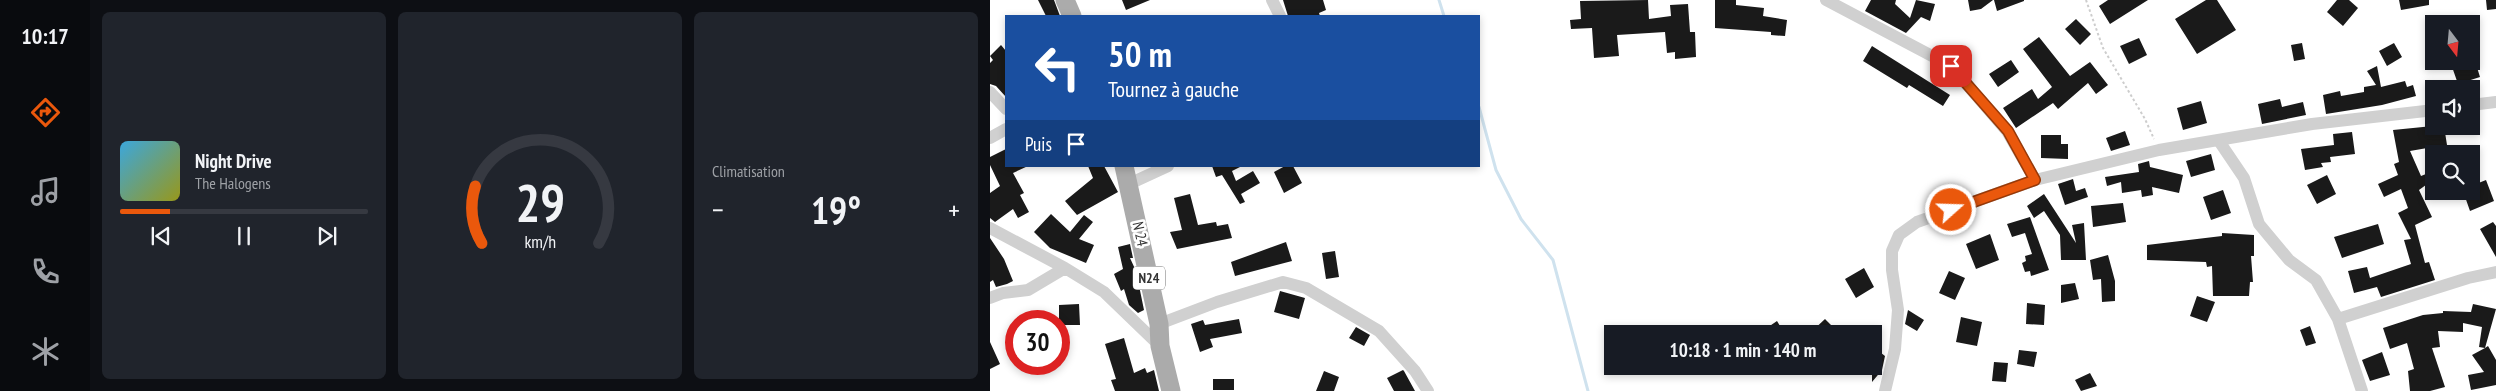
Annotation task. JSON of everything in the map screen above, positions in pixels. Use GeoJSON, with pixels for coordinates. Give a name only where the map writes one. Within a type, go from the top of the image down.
{"type":"FeatureCollection","features":[{"type":"Feature","properties":{"kind":"main road"},"geometry":{"type":"LineString","coordinates":[[1065,0],[1072,15]]}},
{"type":"Feature","properties":{"kind":"main road","name":"N 24"},"geometry":{"type":"LineString","coordinates":[[1127,175],[1159,324],[1160,346],[1171,391]]}},
{"type":"Feature","properties":{"kind":"street"},"geometry":{"type":"LineString","coordinates":[[1272,0],[1280,15]]}},
{"type":"Feature","properties":{"kind":"street"},"geometry":{"type":"LineString","coordinates":[[1826,0],[1951,66],[2008,131],[2035,180]]}},
{"type":"Feature","properties":{"kind":"street"},"geometry":{"type":"LineString","coordinates":[[990,92],[1005,108]]}},
{"type":"Feature","properties":{"kind":"street"},"geometry":{"type":"LineString","coordinates":[[2480,104],[2496,102]]}},
{"type":"Feature","properties":{"kind":"street"},"geometry":{"type":"LineString","coordinates":[[1884,391],[1895,349],[1898,310],[1892,270],[1892,251],[1899,235],[1917,222],[2035,180],[2158,150],[2312,124],[2425,111]]}},
{"type":"Feature","properties":{"kind":"street"},"geometry":{"type":"LineString","coordinates":[[990,138],[1005,129]]}},
{"type":"Feature","properties":{"kind":"street"},"geometry":{"type":"LineString","coordinates":[[2219,141],[2244,178],[2259,224],[2289,260],[2316,280],[2338,319],[2362,391]]}},
{"type":"Feature","properties":{"kind":"street"},"geometry":{"type":"LineString","coordinates":[[1127,175],[1163,167]]}},
{"type":"Feature","properties":{"kind":"street"},"geometry":{"type":"LineString","coordinates":[[990,228],[1065,268],[1104,292],[1160,346]]}},
{"type":"Feature","properties":{"kind":"street"},"geometry":{"type":"LineString","coordinates":[[990,298],[1028,290],[1065,268]]}},
{"type":"Feature","properties":{"kind":"street"},"geometry":{"type":"LineString","coordinates":[[2338,319],[2468,278],[2496,272]]}},
{"type":"Feature","properties":{"kind":"street"},"geometry":{"type":"LineString","coordinates":[[1159,324],[1217,302],[1283,282],[1306,288],[1379,331],[1415,371],[1428,391]]}},
{"type":"Feature","properties":{"kind":"path"},"geometry":{"type":"LineString","coordinates":[[2086,0],[2104,48],[2145,119],[2158,150]]}},
{"type":"Feature","properties":{"kind":"building"},"geometry":{"type":"Polygon","coordinates":[[[1038,0],[1054,0],[1060,15],[1046,15],[1038,0]]]}},
{"type":"Feature","properties":{"kind":"building"},"geometry":{"type":"Polygon","coordinates":[[[1122,0],[1150,0],[1126,10],[1122,0]]]}},
{"type":"Feature","properties":{"kind":"building"},"geometry":{"type":"Polygon","coordinates":[[[1283,0],[1323,0],[1326,10],[1319,13],[1320,15],[1288,15],[1283,0]]]}},
{"type":"Feature","properties":{"kind":"building"},"geometry":{"type":"Polygon","coordinates":[[[1648,0],[1649,19],[1671,16],[1670,5],[1688,4],[1690,32],[1695,32],[1696,57],[1675,59],[1675,52],[1667,53],[1665,32],[1617,35],[1619,56],[1594,58],[1592,28],[1571,29],[1570,20],[1581,19],[1580,1],[1648,0]]]}},
{"type":"Feature","properties":{"kind":"building"},"geometry":{"type":"Polygon","coordinates":[[[1715,0],[1736,0],[1736,5],[1764,8],[1763,16],[1787,20],[1785,36],[1771,35],[1771,32],[1715,28],[1715,0]]]}},
{"type":"Feature","properties":{"kind":"building"},"geometry":{"type":"Polygon","coordinates":[[[1871,0],[1896,0],[1895,4],[1910,18],[1916,0],[1935,4],[1930,21],[1921,17],[1906,33],[1865,11],[1871,0]]]}},
{"type":"Feature","properties":{"kind":"building"},"geometry":{"type":"Polygon","coordinates":[[[1968,0],[1993,0],[1981,9],[1970,11],[1968,0]]]}},
{"type":"Feature","properties":{"kind":"building"},"geometry":{"type":"Polygon","coordinates":[[[1994,0],[2024,0],[2024,1],[1997,11],[1994,0]]]}},
{"type":"Feature","properties":{"kind":"building"},"geometry":{"type":"Polygon","coordinates":[[[2108,0],[2148,0],[2110,24],[2099,6],[2108,0]]]}},
{"type":"Feature","properties":{"kind":"building"},"geometry":{"type":"Polygon","coordinates":[[[2206,0],[2217,0],[2236,30],[2197,54],[2175,19],[2206,0]]]}},
{"type":"Feature","properties":{"kind":"building"},"geometry":{"type":"Polygon","coordinates":[[[2337,0],[2349,0],[2358,8],[2343,26],[2327,12],[2337,0]]]}},
{"type":"Feature","properties":{"kind":"building"},"geometry":{"type":"Polygon","coordinates":[[[2399,0],[2429,0],[2429,5],[2401,10],[2399,0]]]}},
{"type":"Feature","properties":{"kind":"building"},"geometry":{"type":"Polygon","coordinates":[[[2486,0],[2496,0],[2496,9],[2487,10],[2486,0]]]}},
{"type":"Feature","properties":{"kind":"building"},"geometry":{"type":"Polygon","coordinates":[[[2076,19],[2091,34],[2080,45],[2065,29],[2076,19]]]}},
{"type":"Feature","properties":{"kind":"building"},"geometry":{"type":"Polygon","coordinates":[[[2039,37],[2070,76],[2090,62],[2108,85],[2096,94],[2088,83],[2058,109],[2053,103],[2016,128],[2003,108],[2032,89],[2038,99],[2052,87],[2023,49],[2039,37]]]}},
{"type":"Feature","properties":{"kind":"building"},"geometry":{"type":"Polygon","coordinates":[[[2139,38],[2147,55],[2129,64],[2120,46],[2139,38]]]}},
{"type":"Feature","properties":{"kind":"building"},"geometry":{"type":"Polygon","coordinates":[[[2302,43],[2305,59],[2294,61],[2291,45],[2302,43]]]}},
{"type":"Feature","properties":{"kind":"building"},"geometry":{"type":"Polygon","coordinates":[[[2394,43],[2402,57],[2387,66],[2379,51],[2394,43]]]}},
{"type":"Feature","properties":{"kind":"building"},"geometry":{"type":"Polygon","coordinates":[[[1001,45],[1005,50],[1005,96],[996,86],[990,84],[990,63],[993,60],[990,56],[1001,45]]]}},
{"type":"Feature","properties":{"kind":"building"},"geometry":{"type":"Polygon","coordinates":[[[1872,46],[1950,95],[1943,106],[1909,85],[1907,88],[1863,61],[1872,46]]]}},
{"type":"Feature","properties":{"kind":"building"},"geometry":{"type":"Polygon","coordinates":[[[1958,46],[1972,62],[1964,69],[1957,60],[1947,55],[1958,46]]]}},
{"type":"Feature","properties":{"kind":"building"},"geometry":{"type":"Polygon","coordinates":[[[2011,60],[2019,72],[1998,87],[1989,74],[2011,60]]]}},
{"type":"Feature","properties":{"kind":"building"},"geometry":{"type":"Polygon","coordinates":[[[2377,66],[2381,87],[2405,81],[2407,87],[2413,85],[2416,96],[2382,105],[2326,114],[2323,95],[2340,91],[2341,96],[2364,92],[2364,87],[2376,85],[2367,71],[2377,66]]]}},
{"type":"Feature","properties":{"kind":"building"},"geometry":{"type":"Polygon","coordinates":[[[2453,70],[2478,70],[2480,77],[2471,80],[2457,80],[2453,70]]]}},
{"type":"Feature","properties":{"kind":"building"},"geometry":{"type":"Polygon","coordinates":[[[2280,99],[2282,107],[2303,102],[2306,115],[2262,124],[2258,104],[2280,99]]]}},
{"type":"Feature","properties":{"kind":"building"},"geometry":{"type":"Polygon","coordinates":[[[2201,101],[2207,123],[2183,130],[2177,108],[2201,101]]]}},
{"type":"Feature","properties":{"kind":"building"},"geometry":{"type":"Polygon","coordinates":[[[2425,127],[2425,135],[2445,135],[2447,145],[2425,145],[2425,148],[2410,151],[2421,176],[2425,174],[2425,186],[2419,190],[2432,217],[2415,225],[2425,263],[2429,262],[2435,280],[2381,297],[2377,287],[2354,293],[2348,271],[2367,267],[2370,278],[2411,264],[2404,240],[2411,239],[2398,213],[2408,208],[2401,189],[2384,197],[2378,184],[2398,175],[2394,164],[2399,162],[2393,130],[2425,127]]]}},
{"type":"Feature","properties":{"kind":"building"},"geometry":{"type":"Polygon","coordinates":[[[2125,131],[2130,145],[2111,151],[2106,138],[2125,131]]]}},
{"type":"Feature","properties":{"kind":"building"},"geometry":{"type":"Polygon","coordinates":[[[2352,132],[2355,154],[2330,157],[2331,162],[2321,163],[2323,167],[2305,170],[2301,149],[2334,145],[2333,134],[2352,132]]]}},
{"type":"Feature","properties":{"kind":"building"},"geometry":{"type":"Polygon","coordinates":[[[2041,135],[2061,135],[2061,144],[2068,144],[2068,159],[2041,158],[2041,135]]]}},
{"type":"Feature","properties":{"kind":"building"},"geometry":{"type":"Polygon","coordinates":[[[1005,150],[1005,167],[1026,167],[1013,173],[1024,193],[1020,195],[1029,212],[1018,218],[1013,209],[995,222],[990,218],[990,193],[1000,186],[990,165],[990,157],[1005,150]]]}},
{"type":"Feature","properties":{"kind":"building"},"geometry":{"type":"Polygon","coordinates":[[[2211,154],[2215,170],[2191,177],[2186,161],[2211,154]]]}},
{"type":"Feature","properties":{"kind":"building"},"geometry":{"type":"Polygon","coordinates":[[[2149,161],[2150,167],[2183,175],[2179,193],[2152,187],[2153,195],[2142,197],[2141,190],[2122,193],[2121,182],[2107,186],[2105,177],[2139,172],[2138,164],[2149,161]]]}},
{"type":"Feature","properties":{"kind":"building"},"geometry":{"type":"Polygon","coordinates":[[[1088,167],[1105,167],[1118,192],[1077,215],[1065,201],[1093,178],[1088,167]]]}},
{"type":"Feature","properties":{"kind":"building"},"geometry":{"type":"Polygon","coordinates":[[[1212,167],[1240,167],[1232,171],[1236,181],[1253,171],[1260,183],[1241,194],[1245,202],[1240,204],[1222,175],[1216,177],[1212,167]]]}},
{"type":"Feature","properties":{"kind":"building"},"geometry":{"type":"Polygon","coordinates":[[[1283,167],[1294,167],[1302,183],[1284,193],[1274,172],[1283,167]]]}},
{"type":"Feature","properties":{"kind":"building"},"geometry":{"type":"Polygon","coordinates":[[[2327,175],[2336,194],[2317,204],[2307,185],[2327,175]]]}},
{"type":"Feature","properties":{"kind":"building"},"geometry":{"type":"Polygon","coordinates":[[[2073,179],[2076,191],[2085,188],[2088,197],[2065,205],[2058,184],[2073,179]]]}},
{"type":"Feature","properties":{"kind":"building"},"geometry":{"type":"Polygon","coordinates":[[[2486,180],[2494,201],[2470,211],[2466,200],[2480,200],[2480,182],[2486,180]]]}},
{"type":"Feature","properties":{"kind":"building"},"geometry":{"type":"Polygon","coordinates":[[[2223,190],[2231,213],[2211,220],[2203,197],[2223,190]]]}},
{"type":"Feature","properties":{"kind":"building"},"geometry":{"type":"Polygon","coordinates":[[[1190,194],[1198,225],[1216,222],[1217,226],[1228,224],[1232,238],[1177,249],[1170,232],[1182,230],[1174,198],[1190,194]]]}},
{"type":"Feature","properties":{"kind":"building"},"geometry":{"type":"Polygon","coordinates":[[[2044,194],[2076,243],[2072,225],[2084,223],[2086,260],[2061,260],[2060,235],[2044,211],[2034,218],[2027,206],[2044,194]]]}},
{"type":"Feature","properties":{"kind":"building"},"geometry":{"type":"Polygon","coordinates":[[[2123,203],[2126,222],[2093,227],[2091,206],[2123,203]]]}},
{"type":"Feature","properties":{"kind":"building"},"geometry":{"type":"Polygon","coordinates":[[[1051,214],[1070,232],[1084,215],[1093,222],[1079,239],[1094,245],[1086,263],[1050,248],[1034,232],[1051,214]]]}},
{"type":"Feature","properties":{"kind":"building"},"geometry":{"type":"Polygon","coordinates":[[[2030,217],[2049,270],[2031,276],[2030,271],[2025,272],[2022,263],[2026,261],[2025,256],[2032,254],[2025,233],[2012,237],[2007,224],[2030,217]]]}},
{"type":"Feature","properties":{"kind":"building"},"geometry":{"type":"Polygon","coordinates":[[[2493,222],[2496,226],[2496,257],[2480,229],[2493,222]]]}},
{"type":"Feature","properties":{"kind":"building"},"geometry":{"type":"Polygon","coordinates":[[[2378,224],[2384,244],[2342,258],[2334,237],[2378,224]]]}},
{"type":"Feature","properties":{"kind":"building"},"geometry":{"type":"Polygon","coordinates":[[[2222,233],[2254,235],[2254,256],[2251,256],[2253,282],[2250,282],[2249,296],[2213,296],[2212,266],[2207,267],[2206,262],[2147,260],[2147,245],[2222,236],[2222,233]]]}},
{"type":"Feature","properties":{"kind":"building"},"geometry":{"type":"Polygon","coordinates":[[[1990,234],[1999,260],[1976,269],[1966,244],[1990,234]]]}},
{"type":"Feature","properties":{"kind":"building"},"geometry":{"type":"Polygon","coordinates":[[[990,238],[1004,259],[1013,281],[996,287],[993,280],[990,282],[990,238]]]}},
{"type":"Feature","properties":{"kind":"building"},"geometry":{"type":"Polygon","coordinates":[[[1286,242],[1292,261],[1235,276],[1231,262],[1286,242]]]}},
{"type":"Feature","properties":{"kind":"building"},"geometry":{"type":"Polygon","coordinates":[[[1130,244],[1133,258],[1130,258],[1136,271],[1144,310],[1138,313],[1129,305],[1124,289],[1121,291],[1114,274],[1123,269],[1118,247],[1130,244]]]}},
{"type":"Feature","properties":{"kind":"building"},"geometry":{"type":"Polygon","coordinates":[[[1335,251],[1339,277],[1326,279],[1322,253],[1335,251]]]}},
{"type":"Feature","properties":{"kind":"building"},"geometry":{"type":"Polygon","coordinates":[[[2108,255],[2115,281],[2115,301],[2102,302],[2101,279],[2093,280],[2090,260],[2108,255]]]}},
{"type":"Feature","properties":{"kind":"building"},"geometry":{"type":"Polygon","coordinates":[[[1864,268],[1874,287],[1856,298],[1845,279],[1864,268]]]}},
{"type":"Feature","properties":{"kind":"building"},"geometry":{"type":"Polygon","coordinates":[[[1949,271],[1965,278],[1955,300],[1939,293],[1949,271]]]}},
{"type":"Feature","properties":{"kind":"building"},"geometry":{"type":"Polygon","coordinates":[[[2075,283],[2079,299],[2061,303],[2061,285],[2075,283]]]}},
{"type":"Feature","properties":{"kind":"building"},"geometry":{"type":"Polygon","coordinates":[[[1280,291],[1305,298],[1299,319],[1274,312],[1280,291]]]}},
{"type":"Feature","properties":{"kind":"building"},"geometry":{"type":"Polygon","coordinates":[[[2197,296],[2215,302],[2207,322],[2190,316],[2197,296]]]}},
{"type":"Feature","properties":{"kind":"building"},"geometry":{"type":"Polygon","coordinates":[[[2027,303],[2045,305],[2044,325],[2026,324],[2027,303]]]}},
{"type":"Feature","properties":{"kind":"building"},"geometry":{"type":"Polygon","coordinates":[[[1079,304],[1080,325],[1070,325],[1070,310],[1059,310],[1059,305],[1079,304]]]}},
{"type":"Feature","properties":{"kind":"building"},"geometry":{"type":"Polygon","coordinates":[[[2473,304],[2496,309],[2485,348],[2479,347],[2482,327],[2463,323],[2463,332],[2438,331],[2440,347],[2432,348],[2445,387],[2430,391],[2410,391],[2408,371],[2414,369],[2407,343],[2390,349],[2383,328],[2423,315],[2443,313],[2443,311],[2471,312],[2473,304]]]}},
{"type":"Feature","properties":{"kind":"building"},"geometry":{"type":"Polygon","coordinates":[[[1908,310],[1924,320],[1917,331],[1905,324],[1908,310]]]}},
{"type":"Feature","properties":{"kind":"building"},"geometry":{"type":"Polygon","coordinates":[[[1961,317],[1982,322],[1977,346],[1956,342],[1961,317]]]}},
{"type":"Feature","properties":{"kind":"building"},"geometry":{"type":"Polygon","coordinates":[[[1239,319],[1242,333],[1210,339],[1213,347],[1200,352],[1191,324],[1203,320],[1205,325],[1239,319]]]}},
{"type":"Feature","properties":{"kind":"building"},"geometry":{"type":"Polygon","coordinates":[[[1825,319],[1831,325],[1819,325],[1825,319]]]}},
{"type":"Feature","properties":{"kind":"building"},"geometry":{"type":"Polygon","coordinates":[[[1777,321],[1779,325],[1771,325],[1777,321]]]}},
{"type":"Feature","properties":{"kind":"building"},"geometry":{"type":"Polygon","coordinates":[[[2310,326],[2316,343],[2306,346],[2300,330],[2310,326]]]}},
{"type":"Feature","properties":{"kind":"building"},"geometry":{"type":"Polygon","coordinates":[[[1356,327],[1370,335],[1364,346],[1349,338],[1356,327]]]}},
{"type":"Feature","properties":{"kind":"building"},"geometry":{"type":"Polygon","coordinates":[[[1124,338],[1134,373],[1145,368],[1147,373],[1154,370],[1159,391],[1115,391],[1111,380],[1116,379],[1105,344],[1124,338]]]}},
{"type":"Feature","properties":{"kind":"building"},"geometry":{"type":"Polygon","coordinates":[[[990,342],[1000,364],[990,369],[990,342]]]}},
{"type":"Feature","properties":{"kind":"building"},"geometry":{"type":"Polygon","coordinates":[[[2488,346],[2496,360],[2496,385],[2471,390],[2468,375],[2484,372],[2472,355],[2488,346]]]}},
{"type":"Feature","properties":{"kind":"building"},"geometry":{"type":"Polygon","coordinates":[[[2019,350],[2037,352],[2034,367],[2017,364],[2019,350]]]}},
{"type":"Feature","properties":{"kind":"building"},"geometry":{"type":"Polygon","coordinates":[[[2382,352],[2390,375],[2370,381],[2362,360],[2382,352]]]}},
{"type":"Feature","properties":{"kind":"building"},"geometry":{"type":"Polygon","coordinates":[[[1882,354],[1885,356],[1882,370],[1882,354]]]}},
{"type":"Feature","properties":{"kind":"building"},"geometry":{"type":"Polygon","coordinates":[[[1994,362],[2008,363],[2006,382],[1992,381],[1994,362]]]}},
{"type":"Feature","properties":{"kind":"building"},"geometry":{"type":"Polygon","coordinates":[[[1403,370],[1415,391],[1394,391],[1387,378],[1403,370]]]}},
{"type":"Feature","properties":{"kind":"building"},"geometry":{"type":"Polygon","coordinates":[[[1324,371],[1339,377],[1334,391],[1316,391],[1324,371]]]}},
{"type":"Feature","properties":{"kind":"building"},"geometry":{"type":"Polygon","coordinates":[[[2090,373],[2097,386],[2081,391],[2075,380],[2090,373]]]}},
{"type":"Feature","properties":{"kind":"building"},"geometry":{"type":"Polygon","coordinates":[[[1872,375],[1878,375],[1872,382],[1872,375]]]}},
{"type":"Feature","properties":{"kind":"building"},"geometry":{"type":"Polygon","coordinates":[[[1213,379],[1234,379],[1234,390],[1213,390],[1213,379]]]}},
{"type":"Feature","properties":{"kind":"waterway"},"geometry":{"type":"LineString","coordinates":[[1439,0],[1444,15]]}},
{"type":"Feature","properties":{"kind":"waterway"},"geometry":{"type":"LineString","coordinates":[[1480,111],[1496,170],[1521,219],[1553,260],[1588,391]]}},
{"type":"Feature","properties":{"kind":"route"},"geometry":{"type":"LineString","coordinates":[[1951,66],[2008,131],[2035,180],[1951,210]]}}]}
